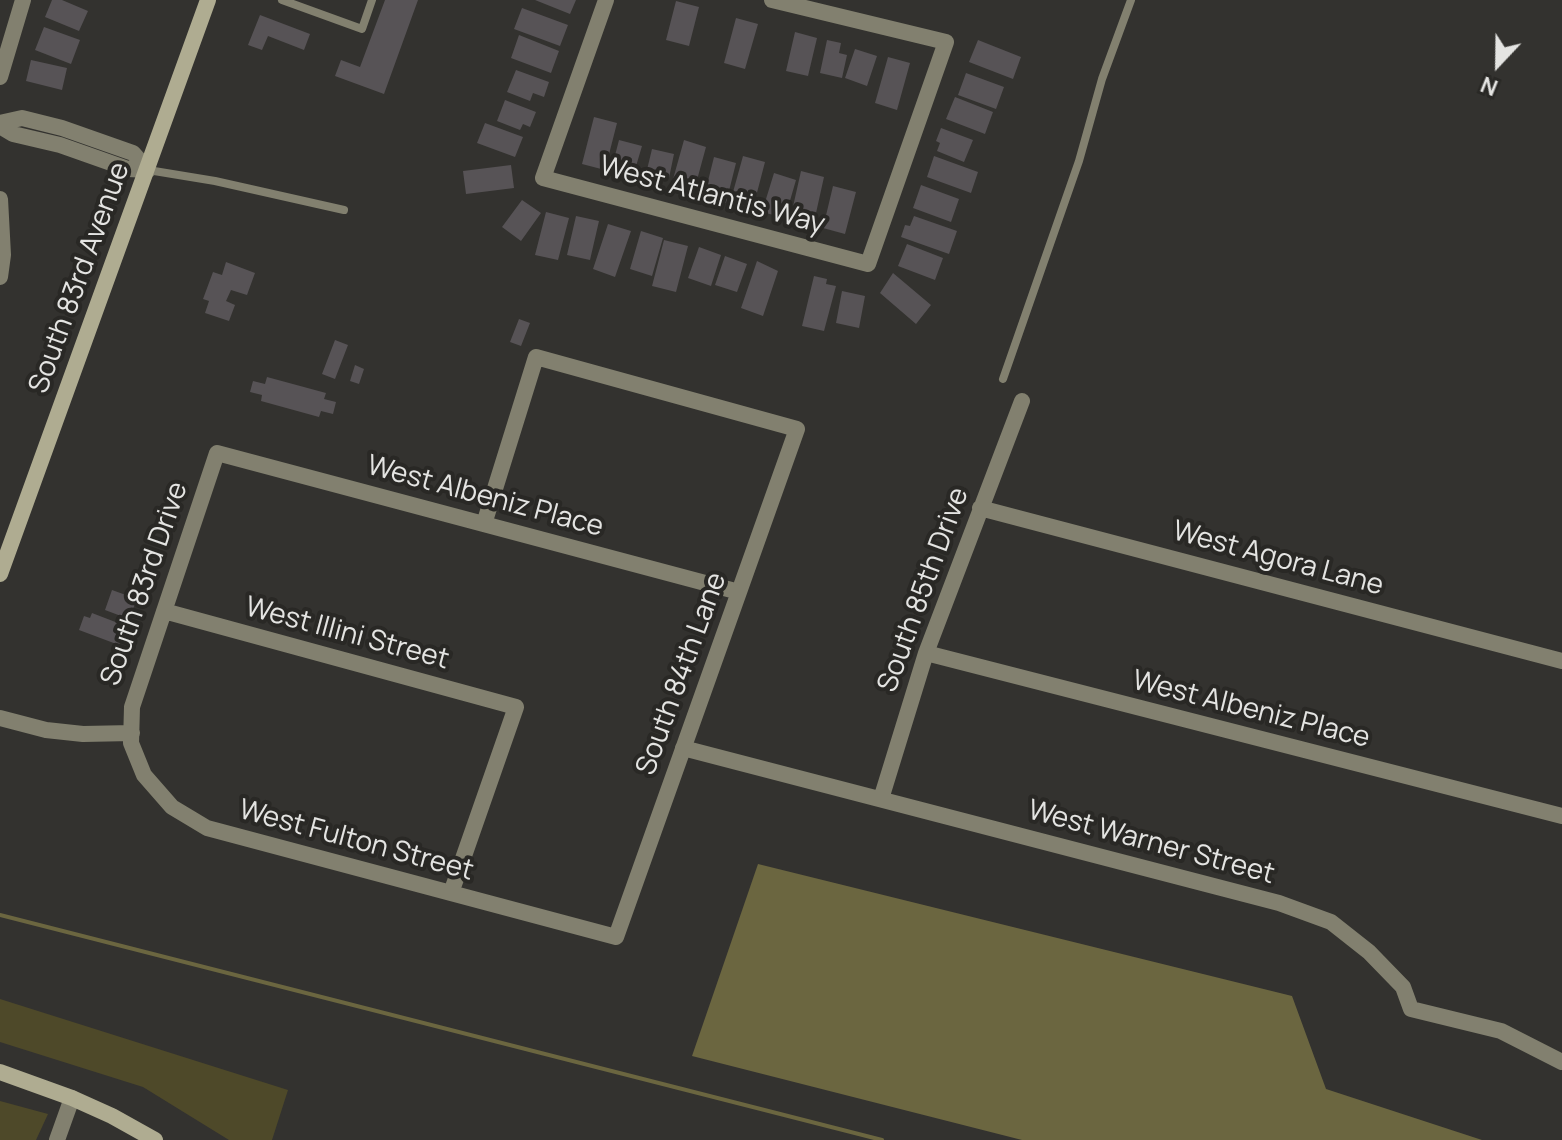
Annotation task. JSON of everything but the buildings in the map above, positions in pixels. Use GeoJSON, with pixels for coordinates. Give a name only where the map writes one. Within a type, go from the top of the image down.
{"type":"FeatureCollection","features":[{"type":"Feature","properties":{"kind":"main road","name":"South 83rd Avenue"},"geometry":{"type":"LineString","coordinates":[[0,574],[208,0]]}},
{"type":"Feature","properties":{"kind":"main road"},"geometry":{"type":"LineString","coordinates":[[0,1072],[72,1098],[155,1140]]}},
{"type":"Feature","properties":{"kind":"street"},"geometry":{"type":"LineString","coordinates":[[0,77],[23,0]]}},
{"type":"Feature","properties":{"kind":"street","name":"West Atlantis Way"},"geometry":{"type":"LineString","coordinates":[[606,0],[543,178],[868,264],[946,42],[772,0]]}},
{"type":"Feature","properties":{"kind":"street"},"geometry":{"type":"LineString","coordinates":[[0,125],[22,118],[62,128],[133,153],[148,170]]}},
{"type":"Feature","properties":{"kind":"street"},"geometry":{"type":"LineString","coordinates":[[0,199],[3,255],[0,277]]}},
{"type":"Feature","properties":{"kind":"street","name":"South 84th Lane"},"geometry":{"type":"LineString","coordinates":[[484,524],[536,357],[797,429],[616,937]]}},
{"type":"Feature","properties":{"kind":"street","name":"South 85th Drive"},"geometry":{"type":"LineString","coordinates":[[881,799],[926,653],[1022,401]]}},
{"type":"Feature","properties":{"kind":"street","name":"West Albeniz Place"},"geometry":{"type":"LineString","coordinates":[[217,453],[739,592]]}},
{"type":"Feature","properties":{"kind":"street","name":"South 83rd Drive"},"geometry":{"type":"LineString","coordinates":[[132,733],[132,707],[217,453]]}},
{"type":"Feature","properties":{"kind":"street","name":"West Agora Lane"},"geometry":{"type":"LineString","coordinates":[[980,508],[1562,661]]}},
{"type":"Feature","properties":{"kind":"street","name":"West Illini Street"},"geometry":{"type":"LineString","coordinates":[[164,611],[516,707],[451,893]]}},
{"type":"Feature","properties":{"kind":"street","name":"West Albeniz Place"},"geometry":{"type":"LineString","coordinates":[[926,653],[1562,816]]}},
{"type":"Feature","properties":{"kind":"street"},"geometry":{"type":"LineString","coordinates":[[0,718],[83,734],[132,733]]}},
{"type":"Feature","properties":{"kind":"street","name":"West Fulton Street"},"geometry":{"type":"LineString","coordinates":[[132,733],[131,743],[144,775],[172,807],[207,828],[616,937]]}},
{"type":"Feature","properties":{"kind":"street","name":"West Warner Street"},"geometry":{"type":"LineString","coordinates":[[683,748],[1279,903],[1331,922],[1369,952],[1403,987],[1411,1009],[1501,1031],[1562,1062]]}},
{"type":"Feature","properties":{"kind":"street"},"geometry":{"type":"LineString","coordinates":[[57,1140],[72,1098]]}},
{"type":"Feature","properties":{"kind":"lane"},"geometry":{"type":"LineString","coordinates":[[282,0],[362,29],[372,0]]}},
{"type":"Feature","properties":{"kind":"lane"},"geometry":{"type":"LineString","coordinates":[[1003,379],[1131,0]]}},
{"type":"Feature","properties":{"kind":"lane"},"geometry":{"type":"LineString","coordinates":[[148,170],[215,181],[344,210]]}},
{"type":"Feature","properties":{"kind":"shaded area"},"geometry":{"type":"Polygon","coordinates":[[[758,864],[1292,996],[1326,1089],[1482,1140],[1022,1140],[692,1056],[758,864]]]}},
{"type":"Feature","properties":{"kind":"shaded area"},"geometry":{"type":"Polygon","coordinates":[[[0,999],[288,1090],[272,1140],[229,1140],[143,1087],[0,1042],[0,999]]]}},
{"type":"Feature","properties":{"kind":"shaded area"},"geometry":{"type":"Polygon","coordinates":[[[0,1101],[48,1114],[36,1140],[0,1140],[0,1101]]]}},
{"type":"Feature","properties":{"kind":"waterway"},"geometry":{"type":"LineString","coordinates":[[0,915],[882,1140]]}}]}
